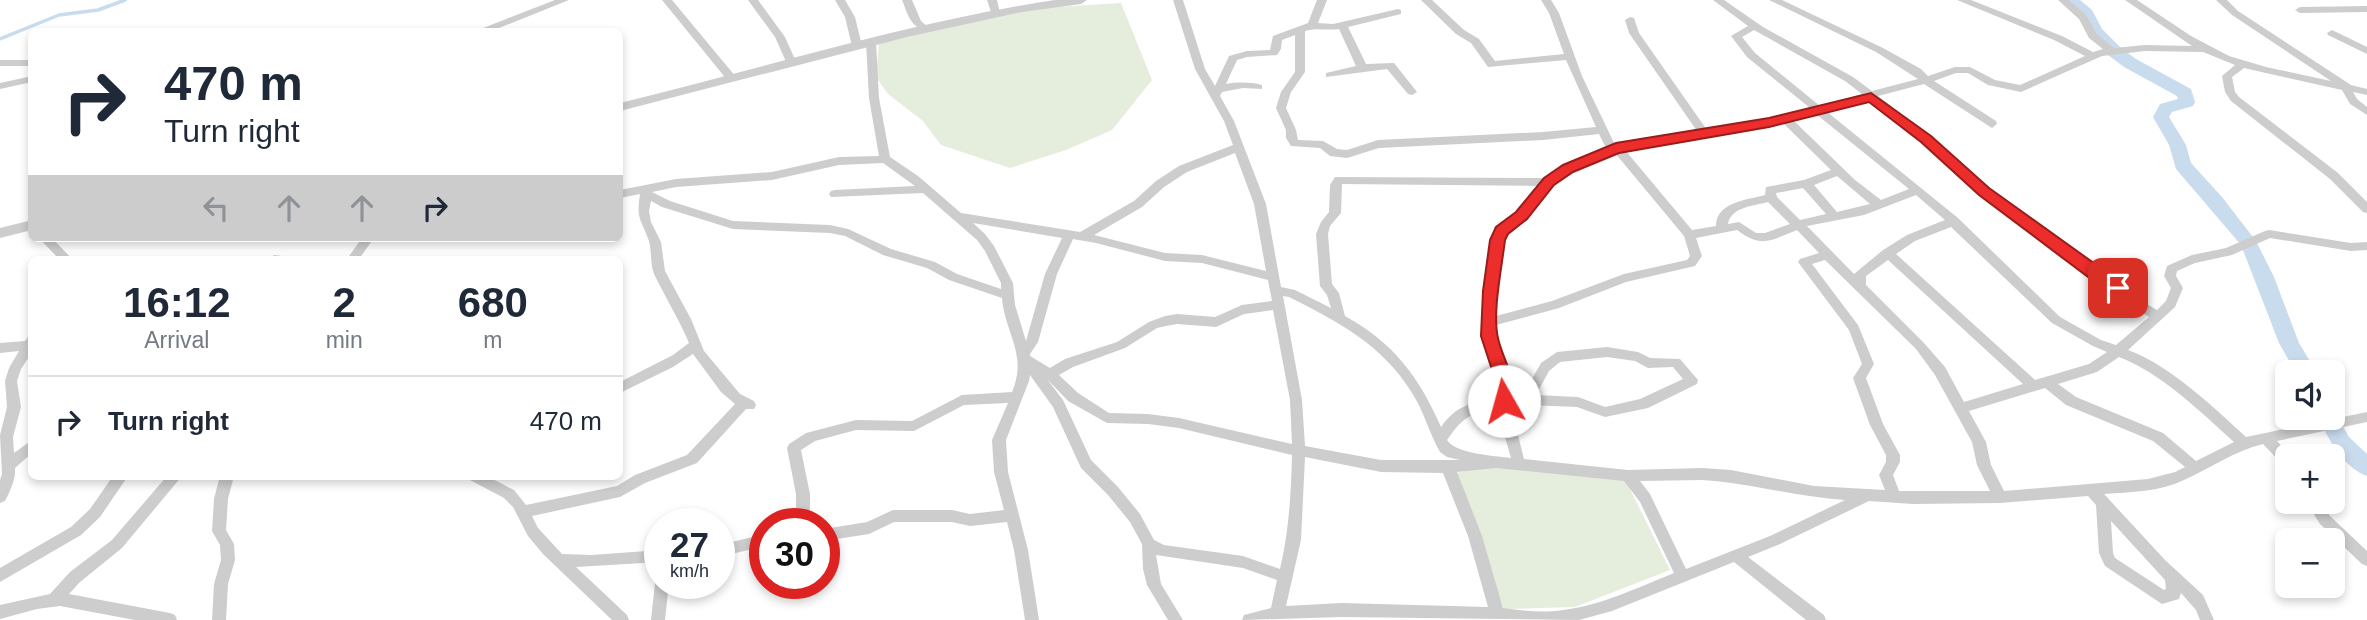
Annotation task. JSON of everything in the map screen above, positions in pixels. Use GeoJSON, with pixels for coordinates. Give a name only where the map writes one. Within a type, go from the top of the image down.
{"type":"FeatureCollection","features":[{"type":"Feature","properties":{"kind":"street"},"geometry":{"type":"LineString","coordinates":[[489,28],[564,0]]}},
{"type":"Feature","properties":{"kind":"street"},"geometry":{"type":"LineString","coordinates":[[667,0],[732,79]]}},
{"type":"Feature","properties":{"kind":"street"},"geometry":{"type":"LineString","coordinates":[[753,0],[780,37],[792,64]]}},
{"type":"Feature","properties":{"kind":"street"},"geometry":{"type":"LineString","coordinates":[[840,0],[864,44],[886,159]]}},
{"type":"Feature","properties":{"kind":"street"},"geometry":{"type":"LineString","coordinates":[[907,0],[917,23],[923,27]]}},
{"type":"Feature","properties":{"kind":"street"},"geometry":{"type":"LineString","coordinates":[[623,106],[792,64],[994,6],[1081,0]]}},
{"type":"Feature","properties":{"kind":"street"},"geometry":{"type":"LineString","coordinates":[[1178,0],[1200,69],[1216,93],[1229,121],[1260,204],[1296,400],[1299,450],[1294,540],[1277,613]]}},
{"type":"Feature","properties":{"kind":"street"},"geometry":{"type":"LineString","coordinates":[[1216,93],[1233,58],[1247,54],[1273,53],[1277,38],[1312,25],[1322,0]]}},
{"type":"Feature","properties":{"kind":"street"},"geometry":{"type":"LineString","coordinates":[[1426,0],[1460,32],[1475,41],[1492,65],[1569,57]]}},
{"type":"Feature","properties":{"kind":"street"},"geometry":{"type":"LineString","coordinates":[[1490,322],[1555,305],[1624,278],[1690,264],[1696,256],[1689,235],[1614,149],[1569,57],[1554,13],[1546,0]]}},
{"type":"Feature","properties":{"kind":"street"},"geometry":{"type":"LineString","coordinates":[[1718,0],[1755,26],[1849,79],[1935,146],[1984,192],[2156,315]]}},
{"type":"Feature","properties":{"kind":"street"},"geometry":{"type":"LineString","coordinates":[[1774,0],[1922,74],[1926,80],[1992,124]]}},
{"type":"Feature","properties":{"kind":"street"},"geometry":{"type":"LineString","coordinates":[[1962,0],[2058,38],[2091,55]]}},
{"type":"Feature","properties":{"kind":"street"},"geometry":{"type":"LineString","coordinates":[[2063,0],[2086,21],[2093,36],[2111,51]]}},
{"type":"Feature","properties":{"kind":"street"},"geometry":{"type":"LineString","coordinates":[[2130,0],[2205,49],[2242,64],[2367,92]]}},
{"type":"Feature","properties":{"kind":"street"},"geometry":{"type":"LineString","coordinates":[[2221,0],[2235,13],[2347,87],[2348,95],[2367,111]]}},
{"type":"Feature","properties":{"kind":"street"},"geometry":{"type":"LineString","coordinates":[[2333,0],[2343,9]]}},
{"type":"Feature","properties":{"kind":"street"},"geometry":{"type":"LineString","coordinates":[[2300,10],[2367,9]]}},
{"type":"Feature","properties":{"kind":"street"},"geometry":{"type":"LineString","coordinates":[[1312,25],[1323,28],[1343,26],[1398,12]]}},
{"type":"Feature","properties":{"kind":"street"},"geometry":{"type":"LineString","coordinates":[[1630,20],[1634,33],[1703,132]]}},
{"type":"Feature","properties":{"kind":"street"},"geometry":{"type":"LineString","coordinates":[[1343,26],[1362,68]]}},
{"type":"Feature","properties":{"kind":"street"},"geometry":{"type":"LineString","coordinates":[[1755,26],[1736,36],[1751,55],[1954,221],[2048,314],[2072,331],[2119,350],[2159,373],[2202,405],[2244,443]]}},
{"type":"Feature","properties":{"kind":"street"},"geometry":{"type":"LineString","coordinates":[[1300,31],[1300,72],[1286,92],[1281,108],[1295,143],[1323,145],[1334,153],[1347,154],[1378,144],[1543,136],[1604,130]]}},
{"type":"Feature","properties":{"kind":"street"},"geometry":{"type":"LineString","coordinates":[[2332,33],[2367,51]]}},
{"type":"Feature","properties":{"kind":"street"},"geometry":{"type":"LineString","coordinates":[[1519,464],[1504,401],[1504,382],[1491,345],[1490,322],[1498,240],[1502,231],[1522,216],[1549,182],[1568,168],[1614,149],[1785,119],[1871,97],[1955,70],[1970,70],[1992,83],[2021,89],[2091,55],[2145,48],[2205,49]]}},
{"type":"Feature","properties":{"kind":"street"},"geometry":{"type":"LineString","coordinates":[[0,63],[28,63]]}},
{"type":"Feature","properties":{"kind":"street"},"geometry":{"type":"LineString","coordinates":[[2242,64],[2227,76],[2230,92],[2235,99],[2325,169],[2367,209]]}},
{"type":"Feature","properties":{"kind":"street"},"geometry":{"type":"LineString","coordinates":[[1330,75],[1390,65],[1412,92]]}},
{"type":"Feature","properties":{"kind":"street"},"geometry":{"type":"LineString","coordinates":[[0,86],[28,80]]}},
{"type":"Feature","properties":{"kind":"street"},"geometry":{"type":"LineString","coordinates":[[1216,93],[1243,85],[1258,87]]}},
{"type":"Feature","properties":{"kind":"street"},"geometry":{"type":"LineString","coordinates":[[1785,119],[1838,171],[1879,205]]}},
{"type":"Feature","properties":{"kind":"street"},"geometry":{"type":"LineString","coordinates":[[1024,356],[1032,342],[1051,274],[1075,236],[1138,204],[1160,184],[1183,169],[1239,147]]}},
{"type":"Feature","properties":{"kind":"street"},"geometry":{"type":"LineString","coordinates":[[623,194],[692,181],[772,176],[839,161],[886,159],[926,189],[981,237],[1007,283],[1007,295],[1024,356],[1026,371],[999,440],[1001,472],[1021,551],[1034,619]]}},
{"type":"Feature","properties":{"kind":"street"},"geometry":{"type":"LineString","coordinates":[[1838,171],[1806,184],[1770,190],[1770,197],[1920,345],[1962,408],[1979,442],[1984,465],[2000,497]]}},
{"type":"Feature","properties":{"kind":"street"},"geometry":{"type":"LineString","coordinates":[[1339,319],[1333,293],[1326,286],[1322,234],[1325,225],[1335,213],[1336,185],[1339,180],[1549,182]]}},
{"type":"Feature","properties":{"kind":"street"},"geometry":{"type":"LineString","coordinates":[[1806,184],[1834,216]]}},
{"type":"Feature","properties":{"kind":"street"},"geometry":{"type":"LineString","coordinates":[[835,194],[926,189]]}},
{"type":"Feature","properties":{"kind":"street"},"geometry":{"type":"LineString","coordinates":[[1689,235],[1722,227],[1744,227],[1759,238],[1834,216],[1853,214],[1918,190]]}},
{"type":"Feature","properties":{"kind":"street"},"geometry":{"type":"LineString","coordinates":[[646,191],[666,204],[733,225],[830,229],[848,233],[887,252],[931,265],[954,277],[1007,295]]}},
{"type":"Feature","properties":{"kind":"street"},"geometry":{"type":"LineString","coordinates":[[523,512],[640,479],[696,457],[747,404],[726,388],[695,345],[685,319],[659,271],[655,242],[645,222],[643,211],[646,191]]}},
{"type":"Feature","properties":{"kind":"street"},"geometry":{"type":"LineString","coordinates":[[1722,227],[1722,219],[1730,209],[1770,197]]}},
{"type":"Feature","properties":{"kind":"street"},"geometry":{"type":"LineString","coordinates":[[957,217],[1075,236],[1136,248],[1165,257],[1202,259],[1274,276]]}},
{"type":"Feature","properties":{"kind":"street"},"geometry":{"type":"LineString","coordinates":[[1860,286],[1860,274],[1887,253],[1910,238],[1954,221]]}},
{"type":"Feature","properties":{"kind":"street"},"geometry":{"type":"LineString","coordinates":[[0,233],[28,226]]}},
{"type":"Feature","properties":{"kind":"street"},"geometry":{"type":"LineString","coordinates":[[1962,408],[2093,368],[2119,350],[2171,304],[2177,288],[2170,276],[2171,269],[2192,259],[2228,252],[2264,235],[2367,246]]}},
{"type":"Feature","properties":{"kind":"street"},"geometry":{"type":"LineString","coordinates":[[49,242],[63,256]]}},
{"type":"Feature","properties":{"kind":"street"},"geometry":{"type":"LineString","coordinates":[[1887,253],[2040,384],[2071,401],[2158,437],[2195,468]]}},
{"type":"Feature","properties":{"kind":"street"},"geometry":{"type":"LineString","coordinates":[[1826,255],[1804,262],[1854,328],[1868,364],[1859,378],[1877,425],[1893,455],[1886,475],[1894,498]]}},
{"type":"Feature","properties":{"kind":"street"},"geometry":{"type":"LineString","coordinates":[[1050,374],[1069,363],[1121,345],[1153,325],[1177,319],[1216,322],[1292,293],[1373,338],[1396,360],[1417,389],[1440,439],[1452,453],[1496,462],[1628,476],[1722,475],[1815,492],[1894,498],[2000,497],[2158,483],[2244,443],[2367,417]]}},
{"type":"Feature","properties":{"kind":"street"},"geometry":{"type":"LineString","coordinates":[[0,348],[28,343]]}},
{"type":"Feature","properties":{"kind":"street"},"geometry":{"type":"LineString","coordinates":[[623,386],[635,376],[677,360],[695,345]]}},
{"type":"Feature","properties":{"kind":"street"},"geometry":{"type":"LineString","coordinates":[[0,497],[10,464],[6,445],[14,407],[11,381],[15,368],[28,348]]}},
{"type":"Feature","properties":{"kind":"street"},"geometry":{"type":"LineString","coordinates":[[1440,439],[1463,411],[1504,401],[1578,402],[1605,412],[1653,400],[1692,380],[1676,362],[1648,363],[1638,357],[1586,352],[1557,357],[1549,362],[1527,400]]}},
{"type":"Feature","properties":{"kind":"street"},"geometry":{"type":"LineString","coordinates":[[1024,356],[1050,374],[1073,397],[1107,418],[1179,423],[1263,444],[1381,466],[1448,467],[1496,462]]}},
{"type":"Feature","properties":{"kind":"street"},"geometry":{"type":"LineString","coordinates":[[1024,356],[1058,404],[1086,464],[1114,491],[1135,518],[1149,544],[1149,575],[1152,584],[1176,620]]}},
{"type":"Feature","properties":{"kind":"street"},"geometry":{"type":"LineString","coordinates":[[803,508],[794,448],[802,442],[817,435],[856,425],[914,426],[962,400],[1015,397]]}},
{"type":"Feature","properties":{"kind":"street"},"geometry":{"type":"LineString","coordinates":[[2265,438],[2275,448]]}},
{"type":"Feature","properties":{"kind":"street"},"geometry":{"type":"LineString","coordinates":[[10,464],[28,448]]}},
{"type":"Feature","properties":{"kind":"street"},"geometry":{"type":"LineString","coordinates":[[1448,467],[1475,536],[1497,614]]}},
{"type":"Feature","properties":{"kind":"street"},"geometry":{"type":"LineString","coordinates":[[1628,476],[1645,498],[1682,576]]}},
{"type":"Feature","properties":{"kind":"street"},"geometry":{"type":"LineString","coordinates":[[0,576],[76,531],[94,513],[118,480]]}},
{"type":"Feature","properties":{"kind":"street"},"geometry":{"type":"LineString","coordinates":[[54,600],[75,577],[126,535],[172,480]]}},
{"type":"Feature","properties":{"kind":"street"},"geometry":{"type":"LineString","coordinates":[[219,620],[221,584],[228,561],[227,544],[219,531],[226,480]]}},
{"type":"Feature","properties":{"kind":"street"},"geometry":{"type":"LineString","coordinates":[[483,480],[509,494],[523,512],[533,533],[622,620]]}},
{"type":"Feature","properties":{"kind":"street"},"geometry":{"type":"LineString","coordinates":[[2091,490],[2172,577],[2190,589],[2208,620]]}},
{"type":"Feature","properties":{"kind":"street"},"geometry":{"type":"LineString","coordinates":[[1249,620],[1277,613],[1341,610],[1497,614],[1533,619],[1593,616],[1682,576],[1812,524],[1867,496]]}},
{"type":"Feature","properties":{"kind":"street"},"geometry":{"type":"LineString","coordinates":[[2103,502],[2105,553],[2110,562],[2162,597],[2174,594],[2172,577]]}},
{"type":"Feature","properties":{"kind":"street"},"geometry":{"type":"LineString","coordinates":[[2321,514],[2367,560]]}},
{"type":"Feature","properties":{"kind":"street"},"geometry":{"type":"LineString","coordinates":[[840,533],[869,528],[893,516],[952,516],[970,520],[1012,515]]}},
{"type":"Feature","properties":{"kind":"street"},"geometry":{"type":"LineString","coordinates":[[1149,544],[1162,551],[1243,562],[1286,577]]}},
{"type":"Feature","properties":{"kind":"street"},"geometry":{"type":"LineString","coordinates":[[1735,555],[1749,569],[1774,584],[1793,603],[1819,620]]}},
{"type":"Feature","properties":{"kind":"street"},"geometry":{"type":"LineString","coordinates":[[559,560],[644,557]]}},
{"type":"Feature","properties":{"kind":"street"},"geometry":{"type":"LineString","coordinates":[[657,620],[660,599]]}},
{"type":"Feature","properties":{"kind":"street"},"geometry":{"type":"LineString","coordinates":[[0,612],[54,600],[122,609],[170,620]]}},
{"type":"Feature","properties":{"kind":"green space"},"geometry":{"type":"Polygon","coordinates":[[[1121,3],[1152,80],[1112,130],[1066,150],[1010,168],[941,145],[923,121],[888,94],[876,77],[879,42],[1025,9],[1121,3]]]}},
{"type":"Feature","properties":{"kind":"green space"},"geometry":{"type":"Polygon","coordinates":[[[1485,467],[1568,472],[1626,481],[1670,570],[1575,607],[1504,609],[1456,473],[1485,467]]]}},
{"type":"Feature","properties":{"kind":"waterway"},"geometry":{"type":"LineString","coordinates":[[0,39],[59,15],[98,10],[125,0]]}},
{"type":"Feature","properties":{"kind":"waterway"},"geometry":{"type":"LineString","coordinates":[[2071,0],[2087,13],[2095,31],[2114,51],[2130,63],[2185,93],[2187,102],[2166,108],[2161,117],[2178,145],[2182,165],[2216,201],[2244,239]]}},
{"type":"Feature","properties":{"kind":"waterway"},"geometry":{"type":"LineString","coordinates":[[2249,246],[2298,360]]}},
{"type":"Feature","properties":{"kind":"waterway"},"geometry":{"type":"LineString","coordinates":[[2335,430],[2342,443],[2367,467]]}},
{"type":"Feature","properties":{"kind":"route"},"geometry":{"type":"LineString","coordinates":[[1504,401],[1504,382],[1489,336],[1491,291],[1498,240],[1502,231],[1522,216],[1549,182],[1568,168],[1616,148],[1769,123],[1871,97],[1943,153],[1984,192],[2118,288]]}}]}
